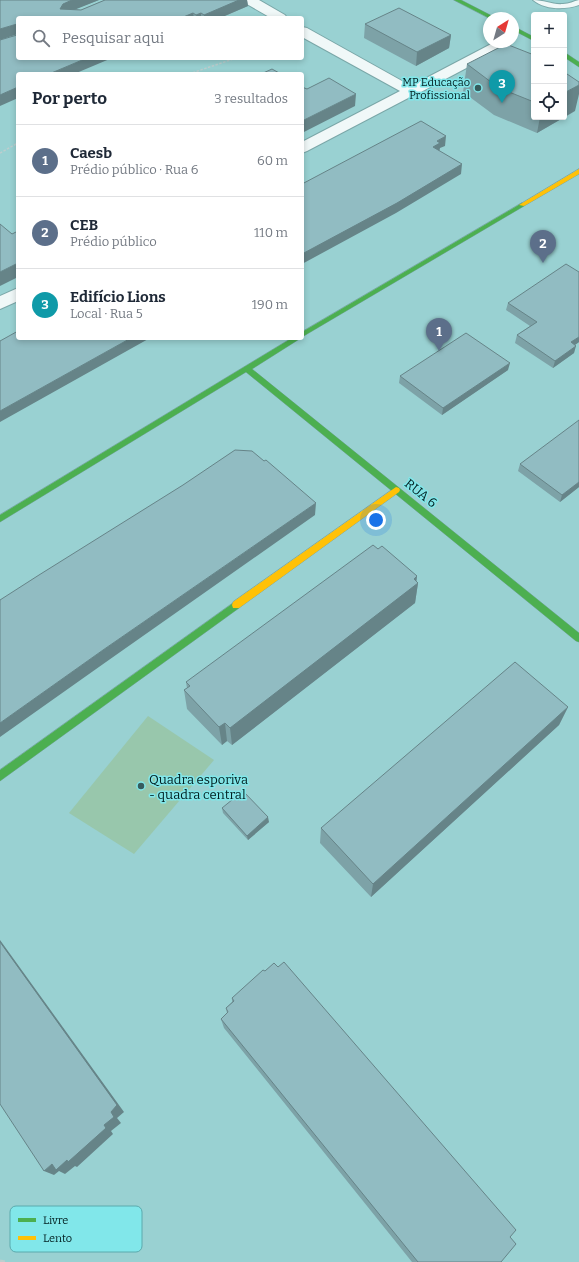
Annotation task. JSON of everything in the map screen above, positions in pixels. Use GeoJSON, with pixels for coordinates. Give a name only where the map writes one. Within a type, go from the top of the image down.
{"type":"FeatureCollection","features":[{"type":"Feature","properties":{"kind":"street"},"geometry":{"type":"LineString","coordinates":[[250,0],[277,16]]}},
{"type":"Feature","properties":{"kind":"street"},"geometry":{"type":"LineString","coordinates":[[457,0],[483,13]]}},
{"type":"Feature","properties":{"kind":"street"},"geometry":{"type":"LineString","coordinates":[[304,32],[412,92]]}},
{"type":"Feature","properties":{"kind":"street"},"geometry":{"type":"LineString","coordinates":[[304,147],[494,48]]}},
{"type":"Feature","properties":{"kind":"street"},"geometry":{"type":"LineString","coordinates":[[567,55],[579,59]]}},
{"type":"Feature","properties":{"kind":"street"},"geometry":{"type":"LineString","coordinates":[[567,56],[579,65]]}},
{"type":"Feature","properties":{"kind":"street"},"geometry":{"type":"LineString","coordinates":[[304,334],[579,171]]}},
{"type":"Feature","properties":{"kind":"street"},"geometry":{"type":"LineString","coordinates":[[0,303],[16,295]]}},
{"type":"Feature","properties":{"kind":"street"},"geometry":{"type":"LineString","coordinates":[[0,519],[294,340]]}},
{"type":"Feature","properties":{"kind":"street","name":"RUA 6"},"geometry":{"type":"LineString","coordinates":[[246,368],[579,638]]}},
{"type":"Feature","properties":{"kind":"street"},"geometry":{"type":"LineString","coordinates":[[0,776],[396,490]]}},
{"type":"Feature","properties":{"kind":"lane"},"geometry":{"type":"LineString","coordinates":[[537,0],[554,7],[568,6],[579,2]]}},
{"type":"Feature","properties":{"kind":"path"},"geometry":{"type":"LineString","coordinates":[[195,72],[230,60]]}},
{"type":"Feature","properties":{"kind":"path"},"geometry":{"type":"LineString","coordinates":[[0,153],[16,144]]}},
{"type":"Feature","properties":{"kind":"path"},"geometry":{"type":"LineString","coordinates":[[0,1260],[5,1262]]}},
{"type":"Feature","properties":{"kind":"green space","name":"Quadra esporiva - quadra central"},"geometry":{"type":"Polygon","coordinates":[[[148,716],[214,760],[134,854],[69,813],[148,716]]]}},
{"type":"Feature","properties":{"kind":"building"},"geometry":{"type":"Polygon","coordinates":[[[0,0],[72,0],[63,4],[60,9],[81,10],[105,0],[239,0],[204,15],[201,13],[196,15],[193,13],[186,16],[16,16],[16,24],[0,29],[0,0]]]}},
{"type":"Feature","properties":{"kind":"building"},"geometry":{"type":"Polygon","coordinates":[[[399,8],[451,35],[417,52],[365,24],[399,8]]]}},
{"type":"Feature","properties":{"kind":"building"},"geometry":{"type":"Polygon","coordinates":[[[16,35],[16,60],[82,60],[54,72],[16,72],[16,88],[0,95],[0,40],[16,35]]]}},
{"type":"Feature","properties":{"kind":"building"},"geometry":{"type":"Polygon","coordinates":[[[498,48],[516,48],[531,54],[531,101],[499,88],[467,64],[498,48]]]}},
{"type":"Feature","properties":{"kind":"building"},"geometry":{"type":"Polygon","coordinates":[[[272,69],[277,72],[265,72],[272,69]]]}},
{"type":"Feature","properties":{"kind":"building"},"geometry":{"type":"Polygon","coordinates":[[[567,74],[579,82],[579,85],[567,91],[567,74]]]}},
{"type":"Feature","properties":{"kind":"building"},"geometry":{"type":"Polygon","coordinates":[[[329,78],[356,94],[304,120],[304,88],[307,89],[329,78]]]}},
{"type":"Feature","properties":{"kind":"building"},"geometry":{"type":"Polygon","coordinates":[[[421,121],[446,136],[437,141],[440,143],[433,147],[462,164],[397,203],[304,253],[304,183],[421,121]]]}},
{"type":"Feature","properties":{"kind":"building"},"geometry":{"type":"Polygon","coordinates":[[[0,224],[12,234],[16,232],[16,264],[0,272],[0,224]]]}},
{"type":"Feature","properties":{"kind":"building"},"geometry":{"type":"Polygon","coordinates":[[[566,264],[579,272],[579,337],[571,342],[576,346],[555,361],[517,335],[537,322],[508,303],[566,264]]]}},
{"type":"Feature","properties":{"kind":"building"},"geometry":{"type":"Polygon","coordinates":[[[16,332],[16,340],[127,340],[0,411],[0,341],[16,332]]]}},
{"type":"Feature","properties":{"kind":"building"},"geometry":{"type":"Polygon","coordinates":[[[466,333],[510,363],[443,408],[400,376],[466,333]]]}},
{"type":"Feature","properties":{"kind":"building"},"geometry":{"type":"Polygon","coordinates":[[[579,420],[579,482],[562,495],[520,464],[579,420]]]}},
{"type":"Feature","properties":{"kind":"building"},"geometry":{"type":"Polygon","coordinates":[[[235,450],[252,451],[264,461],[266,460],[316,503],[0,723],[0,600],[183,485],[235,450]]]}},
{"type":"Feature","properties":{"kind":"building"},"geometry":{"type":"Polygon","coordinates":[[[373,545],[378,549],[382,546],[417,576],[414,579],[418,583],[230,728],[225,723],[219,727],[184,690],[190,686],[186,682],[373,545]]]}},
{"type":"Feature","properties":{"kind":"building"},"geometry":{"type":"Polygon","coordinates":[[[515,662],[568,707],[373,884],[321,828],[515,662]]]}},
{"type":"Feature","properties":{"kind":"building"},"geometry":{"type":"Polygon","coordinates":[[[243,791],[268,817],[247,836],[222,808],[243,791]]]}},
{"type":"Feature","properties":{"kind":"building"},"geometry":{"type":"Polygon","coordinates":[[[0,942],[117,1105],[111,1112],[114,1117],[104,1125],[106,1128],[68,1162],[67,1160],[56,1170],[52,1164],[44,1171],[0,1104],[0,942]]]}},
{"type":"Feature","properties":{"kind":"building"},"geometry":{"type":"Polygon","coordinates":[[[284,962],[516,1230],[510,1237],[516,1244],[501,1262],[418,1262],[221,1019],[228,1012],[226,1008],[234,1001],[232,998],[263,970],[265,971],[274,963],[278,967],[284,962]]]}},
{"type":"Feature","properties":{"kind":"traffic: fast"},"geometry":{"type":"LineString","coordinates":[[457,0],[483,13]]}},
{"type":"Feature","properties":{"kind":"traffic: fast"},"geometry":{"type":"LineString","coordinates":[[519,31],[531,37]]}},
{"type":"Feature","properties":{"kind":"traffic: fast"},"geometry":{"type":"LineString","coordinates":[[567,56],[579,65]]}},
{"type":"Feature","properties":{"kind":"traffic: fast"},"geometry":{"type":"LineString","coordinates":[[304,334],[522,205]]}},
{"type":"Feature","properties":{"kind":"traffic: fast"},"geometry":{"type":"LineString","coordinates":[[0,519],[294,340]]}},
{"type":"Feature","properties":{"kind":"traffic: fast"},"geometry":{"type":"LineString","coordinates":[[246,368],[579,638]]}},
{"type":"Feature","properties":{"kind":"traffic: fast"},"geometry":{"type":"LineString","coordinates":[[0,776],[236,605]]}},
{"type":"Feature","properties":{"kind":"traffic: slow"},"geometry":{"type":"LineString","coordinates":[[522,205],[579,171]]}},
{"type":"Feature","properties":{"kind":"traffic: slow"},"geometry":{"type":"LineString","coordinates":[[236,605],[396,490]]}},
{"type":"Feature","properties":{"kind":"place","name":"MP Educação Profissional"},"geometry":{"type":"Point","coordinates":[478,88]}},
{"type":"Feature","properties":{"kind":"place","name":"Edifício Lions"},"geometry":{"type":"Point","coordinates":[502,103]}},
{"type":"Feature","properties":{"kind":"place","name":"CEB"},"geometry":{"type":"Point","coordinates":[543,263]}},
{"type":"Feature","properties":{"kind":"place","name":"Caesb"},"geometry":{"type":"Point","coordinates":[439,351]}},
{"type":"Feature","properties":{"kind":"place","name":"Quadra esporiva - quadra central"},"geometry":{"type":"Point","coordinates":[141,786]}}]}
